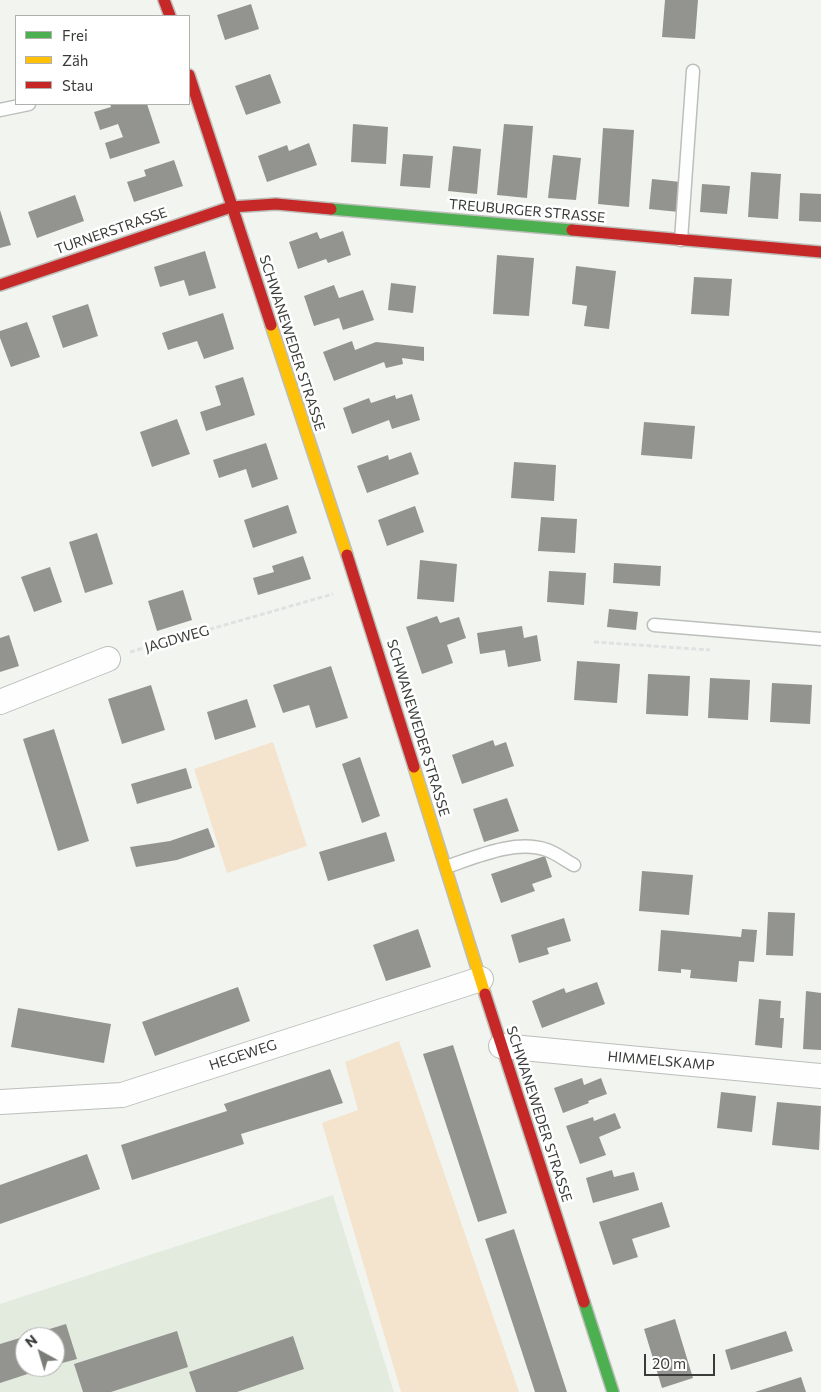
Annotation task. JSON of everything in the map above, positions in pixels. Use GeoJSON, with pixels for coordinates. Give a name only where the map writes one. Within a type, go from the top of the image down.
{"type":"FeatureCollection","features":[{"type":"Feature","properties":{"kind":"main road"},"geometry":{"type":"LineString","coordinates":[[164,0],[170,15]]}},
{"type":"Feature","properties":{"kind":"main road","name":"SCHWANEWEDER STRASSE"},"geometry":{"type":"LineString","coordinates":[[190,78],[358,587],[501,1046],[613,1392]]}},
{"type":"Feature","properties":{"kind":"main road","name":"TREUBURGER STRASSE"},"geometry":{"type":"LineString","coordinates":[[231,207],[276,204],[821,252]]}},
{"type":"Feature","properties":{"kind":"main road","name":"TURNERSTRASSE"},"geometry":{"type":"LineString","coordinates":[[0,285],[231,207]]}},
{"type":"Feature","properties":{"kind":"street"},"geometry":{"type":"LineString","coordinates":[[0,702],[108,659]]}},
{"type":"Feature","properties":{"kind":"street","name":"HEGEWEG"},"geometry":{"type":"LineString","coordinates":[[0,1102],[122,1095],[481,979]]}},
{"type":"Feature","properties":{"kind":"street","name":"HIMMELSKAMP"},"geometry":{"type":"LineString","coordinates":[[501,1046],[821,1076]]}},
{"type":"Feature","properties":{"kind":"lane"},"geometry":{"type":"LineString","coordinates":[[681,240],[694,71]]}},
{"type":"Feature","properties":{"kind":"lane"},"geometry":{"type":"LineString","coordinates":[[0,110],[24,105]]}},
{"type":"Feature","properties":{"kind":"lane"},"geometry":{"type":"LineString","coordinates":[[654,625],[821,639]]}},
{"type":"Feature","properties":{"kind":"lane"},"geometry":{"type":"LineString","coordinates":[[446,867],[497,851],[525,847],[547,850],[574,865]]}},
{"type":"Feature","properties":{"kind":"path","name":"JAGDWEG"},"geometry":{"type":"LineString","coordinates":[[108,659],[358,587]]}},
{"type":"Feature","properties":{"kind":"shaded area"},"geometry":{"type":"Polygon","coordinates":[[[273,742],[307,846],[227,873],[194,769],[273,742]]]}},
{"type":"Feature","properties":{"kind":"shaded area"},"geometry":{"type":"Polygon","coordinates":[[[399,1041],[519,1392],[401,1392],[322,1123],[358,1110],[345,1062],[399,1041]]]}},
{"type":"Feature","properties":{"kind":"shaded area"},"geometry":{"type":"Polygon","coordinates":[[[333,1195],[394,1392],[0,1392],[0,1304],[333,1195]]]}},
{"type":"Feature","properties":{"kind":"building"},"geometry":{"type":"Polygon","coordinates":[[[665,0],[698,0],[695,39],[662,37],[665,0]]]}},
{"type":"Feature","properties":{"kind":"building"},"geometry":{"type":"Polygon","coordinates":[[[251,4],[259,29],[225,40],[217,15],[251,4]]]}},
{"type":"Feature","properties":{"kind":"building"},"geometry":{"type":"Polygon","coordinates":[[[270,74],[281,103],[246,115],[235,86],[270,74]]]}},
{"type":"Feature","properties":{"kind":"building"},"geometry":{"type":"Polygon","coordinates":[[[110,105],[147,105],[160,143],[110,159],[105,143],[123,137],[118,124],[100,130],[94,112],[111,107],[110,105]]]}},
{"type":"Feature","properties":{"kind":"building"},"geometry":{"type":"Polygon","coordinates":[[[353,124],[388,127],[386,164],[351,162],[353,124]]]}},
{"type":"Feature","properties":{"kind":"building"},"geometry":{"type":"Polygon","coordinates":[[[504,124],[533,126],[527,198],[497,195],[504,124]]]}},
{"type":"Feature","properties":{"kind":"building"},"geometry":{"type":"Polygon","coordinates":[[[603,128],[634,130],[629,207],[598,204],[603,128]]]}},
{"type":"Feature","properties":{"kind":"building"},"geometry":{"type":"Polygon","coordinates":[[[309,143],[317,165],[267,182],[258,156],[287,145],[289,151],[309,143]]]}},
{"type":"Feature","properties":{"kind":"building"},"geometry":{"type":"Polygon","coordinates":[[[453,146],[481,149],[477,194],[448,191],[453,146]]]}},
{"type":"Feature","properties":{"kind":"building"},"geometry":{"type":"Polygon","coordinates":[[[403,154],[433,156],[430,188],[400,186],[403,154]]]}},
{"type":"Feature","properties":{"kind":"building"},"geometry":{"type":"Polygon","coordinates":[[[553,155],[581,158],[576,200],[548,198],[553,155]]]}},
{"type":"Feature","properties":{"kind":"building"},"geometry":{"type":"Polygon","coordinates":[[[174,160],[183,186],[134,202],[127,182],[146,176],[144,170],[174,160]]]}},
{"type":"Feature","properties":{"kind":"building"},"geometry":{"type":"Polygon","coordinates":[[[751,172],[781,174],[778,219],[748,217],[751,172]]]}},
{"type":"Feature","properties":{"kind":"building"},"geometry":{"type":"Polygon","coordinates":[[[652,179],[681,182],[679,212],[649,209],[652,179]]]}},
{"type":"Feature","properties":{"kind":"building"},"geometry":{"type":"Polygon","coordinates":[[[702,184],[730,186],[727,214],[700,212],[702,184]]]}},
{"type":"Feature","properties":{"kind":"building"},"geometry":{"type":"Polygon","coordinates":[[[800,193],[821,194],[821,222],[799,221],[800,193]]]}},
{"type":"Feature","properties":{"kind":"building"},"geometry":{"type":"Polygon","coordinates":[[[75,195],[84,221],[37,238],[28,212],[75,195]]]}},
{"type":"Feature","properties":{"kind":"building"},"geometry":{"type":"Polygon","coordinates":[[[0,210],[11,245],[0,248],[0,210]]]}},
{"type":"Feature","properties":{"kind":"building"},"geometry":{"type":"Polygon","coordinates":[[[343,231],[351,255],[328,263],[326,259],[298,269],[289,242],[317,232],[320,239],[343,231]]]}},
{"type":"Feature","properties":{"kind":"building"},"geometry":{"type":"Polygon","coordinates":[[[205,251],[216,288],[189,296],[184,280],[160,287],[154,267],[205,251]]]}},
{"type":"Feature","properties":{"kind":"building"},"geometry":{"type":"Polygon","coordinates":[[[497,255],[534,258],[529,316],[493,314],[497,255]]]}},
{"type":"Feature","properties":{"kind":"building"},"geometry":{"type":"Polygon","coordinates":[[[576,266],[616,271],[609,329],[584,326],[587,306],[572,304],[576,266]]]}},
{"type":"Feature","properties":{"kind":"building"},"geometry":{"type":"Polygon","coordinates":[[[694,277],[732,279],[729,316],[691,314],[694,277]]]}},
{"type":"Feature","properties":{"kind":"building"},"geometry":{"type":"Polygon","coordinates":[[[391,283],[416,286],[413,313],[388,310],[391,283]]]}},
{"type":"Feature","properties":{"kind":"building"},"geometry":{"type":"Polygon","coordinates":[[[334,285],[339,298],[363,290],[374,320],[343,330],[339,318],[314,326],[304,296],[334,285]]]}},
{"type":"Feature","properties":{"kind":"building"},"geometry":{"type":"Polygon","coordinates":[[[88,304],[98,336],[63,348],[52,316],[88,304]]]}},
{"type":"Feature","properties":{"kind":"building"},"geometry":{"type":"Polygon","coordinates":[[[223,313],[234,349],[204,359],[197,341],[168,350],[162,333],[223,313]]]}},
{"type":"Feature","properties":{"kind":"building"},"geometry":{"type":"Polygon","coordinates":[[[27,322],[40,357],[11,367],[0,338],[0,331],[27,322]]]}},
{"type":"Feature","properties":{"kind":"building"},"geometry":{"type":"Polygon","coordinates":[[[352,341],[355,350],[376,342],[424,347],[424,361],[402,358],[403,364],[386,368],[384,362],[334,381],[323,352],[352,341]]]}},
{"type":"Feature","properties":{"kind":"building"},"geometry":{"type":"Polygon","coordinates":[[[243,377],[255,415],[206,431],[200,412],[221,405],[215,386],[243,377]]]}},
{"type":"Feature","properties":{"kind":"building"},"geometry":{"type":"Polygon","coordinates":[[[412,394],[420,420],[392,429],[389,420],[352,434],[343,408],[369,398],[371,403],[395,395],[396,399],[412,394]]]}},
{"type":"Feature","properties":{"kind":"building"},"geometry":{"type":"Polygon","coordinates":[[[177,419],[190,454],[152,467],[140,432],[177,419]]]}},
{"type":"Feature","properties":{"kind":"building"},"geometry":{"type":"Polygon","coordinates":[[[644,422],[695,426],[692,459],[641,455],[644,422]]]}},
{"type":"Feature","properties":{"kind":"building"},"geometry":{"type":"Polygon","coordinates":[[[266,443],[278,479],[252,488],[246,469],[219,478],[213,460],[266,443]]]}},
{"type":"Feature","properties":{"kind":"building"},"geometry":{"type":"Polygon","coordinates":[[[411,452],[419,474],[367,493],[357,466],[388,455],[389,460],[411,452]]]}},
{"type":"Feature","properties":{"kind":"building"},"geometry":{"type":"Polygon","coordinates":[[[514,462],[556,465],[554,501],[511,498],[514,462]]]}},
{"type":"Feature","properties":{"kind":"building"},"geometry":{"type":"Polygon","coordinates":[[[288,505],[297,533],[253,548],[244,520],[288,505]]]}},
{"type":"Feature","properties":{"kind":"building"},"geometry":{"type":"Polygon","coordinates":[[[415,506],[424,532],[387,546],[378,520],[415,506]]]}},
{"type":"Feature","properties":{"kind":"building"},"geometry":{"type":"Polygon","coordinates":[[[541,517],[577,519],[575,553],[538,551],[541,517]]]}},
{"type":"Feature","properties":{"kind":"building"},"geometry":{"type":"Polygon","coordinates":[[[97,533],[113,584],[85,593],[69,542],[97,533]]]}},
{"type":"Feature","properties":{"kind":"building"},"geometry":{"type":"Polygon","coordinates":[[[303,556],[311,579],[258,595],[253,578],[274,572],[272,566],[303,556]]]}},
{"type":"Feature","properties":{"kind":"building"},"geometry":{"type":"Polygon","coordinates":[[[420,560],[457,564],[454,602],[417,599],[420,560]]]}},
{"type":"Feature","properties":{"kind":"building"},"geometry":{"type":"Polygon","coordinates":[[[614,563],[661,566],[660,586],[613,583],[614,563]]]}},
{"type":"Feature","properties":{"kind":"building"},"geometry":{"type":"Polygon","coordinates":[[[50,567],[62,602],[34,612],[21,577],[50,567]]]}},
{"type":"Feature","properties":{"kind":"building"},"geometry":{"type":"Polygon","coordinates":[[[549,571],[586,573],[584,605],[547,602],[549,571]]]}},
{"type":"Feature","properties":{"kind":"building"},"geometry":{"type":"Polygon","coordinates":[[[183,590],[192,620],[157,631],[148,601],[183,590]]]}},
{"type":"Feature","properties":{"kind":"building"},"geometry":{"type":"Polygon","coordinates":[[[609,609],[638,612],[636,630],[607,627],[609,609]]]}},
{"type":"Feature","properties":{"kind":"building"},"geometry":{"type":"Polygon","coordinates":[[[437,616],[440,623],[459,617],[466,638],[447,645],[453,663],[422,674],[406,627],[437,616]]]}},
{"type":"Feature","properties":{"kind":"building"},"geometry":{"type":"Polygon","coordinates":[[[522,626],[524,638],[537,635],[541,661],[508,667],[505,650],[480,654],[477,633],[522,626]]]}},
{"type":"Feature","properties":{"kind":"building"},"geometry":{"type":"Polygon","coordinates":[[[9,635],[19,666],[0,672],[0,638],[9,635]]]}},
{"type":"Feature","properties":{"kind":"building"},"geometry":{"type":"Polygon","coordinates":[[[577,661],[620,664],[617,703],[574,700],[577,661]]]}},
{"type":"Feature","properties":{"kind":"building"},"geometry":{"type":"Polygon","coordinates":[[[331,666],[348,718],[316,728],[309,705],[283,713],[273,685],[331,666]]]}},
{"type":"Feature","properties":{"kind":"building"},"geometry":{"type":"Polygon","coordinates":[[[648,674],[690,676],[688,716],[646,714],[648,674]]]}},
{"type":"Feature","properties":{"kind":"building"},"geometry":{"type":"Polygon","coordinates":[[[710,678],[750,680],[748,720],[708,718],[710,678]]]}},
{"type":"Feature","properties":{"kind":"building"},"geometry":{"type":"Polygon","coordinates":[[[772,683],[812,685],[810,724],[770,722],[772,683]]]}},
{"type":"Feature","properties":{"kind":"building"},"geometry":{"type":"Polygon","coordinates":[[[151,685],[165,730],[122,744],[108,699],[151,685]]]}},
{"type":"Feature","properties":{"kind":"building"},"geometry":{"type":"Polygon","coordinates":[[[247,699],[256,727],[215,740],[207,712],[247,699]]]}},
{"type":"Feature","properties":{"kind":"building"},"geometry":{"type":"Polygon","coordinates":[[[54,729],[89,841],[58,851],[23,739],[54,729]]]}},
{"type":"Feature","properties":{"kind":"building"},"geometry":{"type":"Polygon","coordinates":[[[493,740],[495,746],[506,742],[514,766],[462,784],[452,755],[493,740]]]}},
{"type":"Feature","properties":{"kind":"building"},"geometry":{"type":"Polygon","coordinates":[[[360,757],[380,816],[362,823],[342,764],[360,757]]]}},
{"type":"Feature","properties":{"kind":"building"},"geometry":{"type":"Polygon","coordinates":[[[186,768],[192,788],[137,804],[131,784],[186,768]]]}},
{"type":"Feature","properties":{"kind":"building"},"geometry":{"type":"Polygon","coordinates":[[[507,798],[519,831],[484,842],[473,809],[507,798]]]}},
{"type":"Feature","properties":{"kind":"building"},"geometry":{"type":"Polygon","coordinates":[[[208,828],[215,847],[177,860],[136,867],[130,847],[170,841],[208,828]]]}},
{"type":"Feature","properties":{"kind":"building"},"geometry":{"type":"Polygon","coordinates":[[[386,832],[395,861],[328,881],[319,852],[386,832]]]}},
{"type":"Feature","properties":{"kind":"building"},"geometry":{"type":"Polygon","coordinates":[[[545,856],[552,877],[532,884],[535,891],[501,903],[491,874],[545,856]]]}},
{"type":"Feature","properties":{"kind":"building"},"geometry":{"type":"Polygon","coordinates":[[[642,871],[693,875],[689,915],[639,911],[642,871]]]}},
{"type":"Feature","properties":{"kind":"building"},"geometry":{"type":"Polygon","coordinates":[[[768,912],[795,913],[793,956],[766,955],[768,912]]]}},
{"type":"Feature","properties":{"kind":"building"},"geometry":{"type":"Polygon","coordinates":[[[564,918],[571,941],[547,948],[549,954],[519,963],[511,935],[564,918]]]}},
{"type":"Feature","properties":{"kind":"building"},"geometry":{"type":"Polygon","coordinates":[[[418,929],[431,967],[386,981],[373,945],[418,929]]]}},
{"type":"Feature","properties":{"kind":"building"},"geometry":{"type":"Polygon","coordinates":[[[742,929],[757,930],[754,962],[739,961],[737,982],[690,978],[691,970],[681,969],[681,973],[658,971],[661,930],[741,937],[742,929]]]}},
{"type":"Feature","properties":{"kind":"building"},"geometry":{"type":"Polygon","coordinates":[[[597,982],[605,1004],[542,1028],[532,1001],[564,988],[566,993],[597,982]]]}},
{"type":"Feature","properties":{"kind":"building"},"geometry":{"type":"Polygon","coordinates":[[[238,987],[250,1021],[155,1056],[142,1022],[238,987]]]}},
{"type":"Feature","properties":{"kind":"building"},"geometry":{"type":"Polygon","coordinates":[[[806,991],[821,993],[821,1050],[803,1049],[806,991]]]}},
{"type":"Feature","properties":{"kind":"building"},"geometry":{"type":"Polygon","coordinates":[[[759,999],[781,1001],[780,1018],[784,1018],[782,1048],[755,1045],[759,999]]]}},
{"type":"Feature","properties":{"kind":"building"},"geometry":{"type":"Polygon","coordinates":[[[18,1008],[111,1024],[104,1063],[11,1047],[18,1008]]]}},
{"type":"Feature","properties":{"kind":"building"},"geometry":{"type":"Polygon","coordinates":[[[453,1045],[507,1213],[478,1222],[423,1054],[453,1045]]]}},
{"type":"Feature","properties":{"kind":"building"},"geometry":{"type":"Polygon","coordinates":[[[330,1069],[343,1103],[241,1134],[244,1144],[132,1180],[121,1145],[227,1111],[224,1104],[330,1069]]]}},
{"type":"Feature","properties":{"kind":"building"},"geometry":{"type":"Polygon","coordinates":[[[582,1078],[584,1085],[601,1078],[607,1094],[563,1113],[554,1088],[582,1078]]]}},
{"type":"Feature","properties":{"kind":"building"},"geometry":{"type":"Polygon","coordinates":[[[721,1092],[756,1096],[752,1132],[717,1128],[721,1092]]]}},
{"type":"Feature","properties":{"kind":"building"},"geometry":{"type":"Polygon","coordinates":[[[777,1102],[821,1106],[819,1150],[772,1145],[777,1102]]]}},
{"type":"Feature","properties":{"kind":"building"},"geometry":{"type":"Polygon","coordinates":[[[615,1113],[621,1128],[599,1137],[606,1155],[580,1164],[566,1126],[593,1117],[594,1121],[615,1113]]]}},
{"type":"Feature","properties":{"kind":"building"},"geometry":{"type":"Polygon","coordinates":[[[87,1154],[100,1189],[0,1224],[0,1185],[87,1154]]]}},
{"type":"Feature","properties":{"kind":"building"},"geometry":{"type":"Polygon","coordinates":[[[612,1170],[614,1177],[634,1172],[639,1190],[593,1203],[586,1178],[612,1170]]]}},
{"type":"Feature","properties":{"kind":"building"},"geometry":{"type":"Polygon","coordinates":[[[662,1202],[670,1227],[632,1239],[638,1257],[613,1265],[599,1222],[662,1202]]]}},
{"type":"Feature","properties":{"kind":"building"},"geometry":{"type":"Polygon","coordinates":[[[514,1229],[567,1392],[535,1392],[485,1239],[514,1229]]]}},
{"type":"Feature","properties":{"kind":"building"},"geometry":{"type":"Polygon","coordinates":[[[675,1319],[693,1378],[662,1388],[644,1329],[675,1319]]]}},
{"type":"Feature","properties":{"kind":"building"},"geometry":{"type":"Polygon","coordinates":[[[66,1324],[77,1359],[65,1362],[65,1327],[56,1327],[66,1324]]]}},
{"type":"Feature","properties":{"kind":"building"},"geometry":{"type":"Polygon","coordinates":[[[177,1331],[188,1367],[111,1392],[83,1392],[74,1364],[177,1331]]]}},
{"type":"Feature","properties":{"kind":"building"},"geometry":{"type":"Polygon","coordinates":[[[786,1331],[793,1351],[731,1370],[725,1350],[786,1331]]]}},
{"type":"Feature","properties":{"kind":"building"},"geometry":{"type":"Polygon","coordinates":[[[293,1336],[304,1369],[237,1392],[196,1392],[189,1372],[293,1336]]]}},
{"type":"Feature","properties":{"kind":"building"},"geometry":{"type":"Polygon","coordinates":[[[15,1339],[15,1377],[18,1377],[0,1383],[0,1344],[15,1339]]]}},
{"type":"Feature","properties":{"kind":"building"},"geometry":{"type":"Polygon","coordinates":[[[801,1377],[806,1392],[755,1392],[801,1377]]]}},
{"type":"Feature","properties":{"kind":"traffic: fast"},"geometry":{"type":"LineString","coordinates":[[331,209],[572,230]]}},
{"type":"Feature","properties":{"kind":"traffic: fast"},"geometry":{"type":"LineString","coordinates":[[584,1302],[613,1392]]}},
{"type":"Feature","properties":{"kind":"traffic: slow"},"geometry":{"type":"LineString","coordinates":[[271,325],[347,555]]}},
{"type":"Feature","properties":{"kind":"traffic: slow"},"geometry":{"type":"LineString","coordinates":[[414,767],[485,994]]}},
{"type":"Feature","properties":{"kind":"traffic: jam"},"geometry":{"type":"LineString","coordinates":[[164,0],[170,15]]}},
{"type":"Feature","properties":{"kind":"traffic: jam"},"geometry":{"type":"LineString","coordinates":[[190,78],[271,325]]}},
{"type":"Feature","properties":{"kind":"traffic: jam"},"geometry":{"type":"LineString","coordinates":[[0,285],[231,207],[276,204],[331,209]]}},
{"type":"Feature","properties":{"kind":"traffic: jam"},"geometry":{"type":"LineString","coordinates":[[572,230],[821,252]]}},
{"type":"Feature","properties":{"kind":"traffic: jam"},"geometry":{"type":"LineString","coordinates":[[347,555],[414,767]]}},
{"type":"Feature","properties":{"kind":"traffic: jam"},"geometry":{"type":"LineString","coordinates":[[485,994],[584,1302]]}}]}
